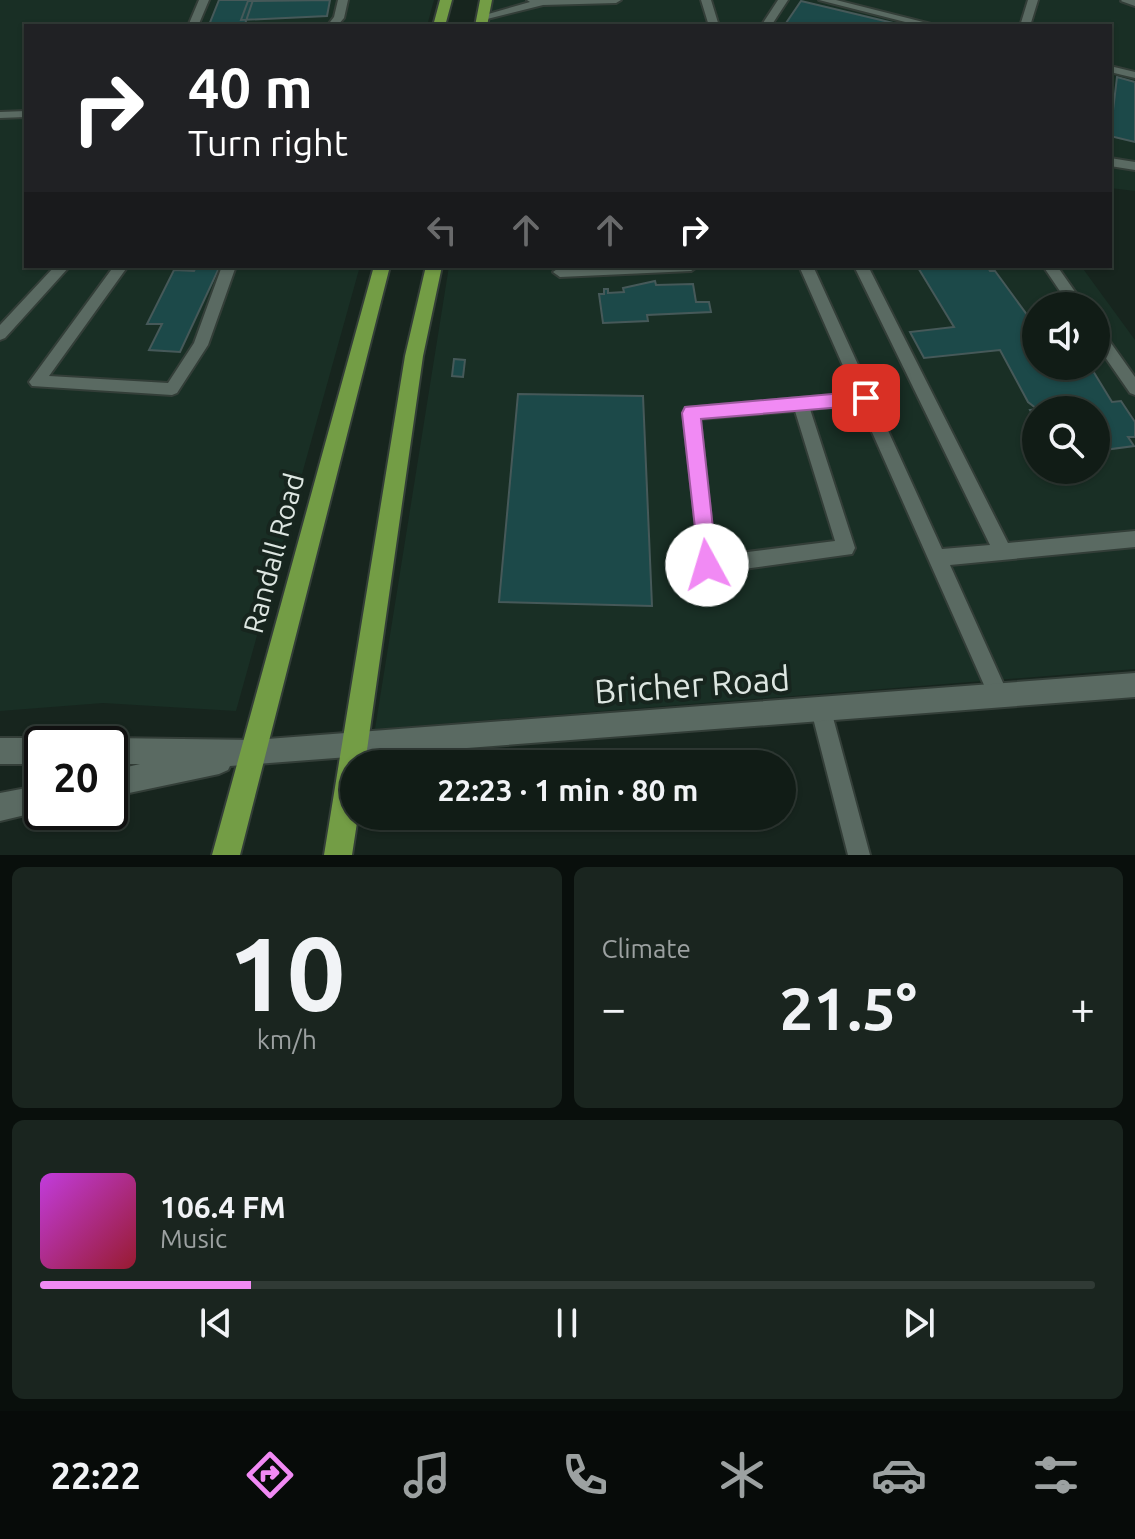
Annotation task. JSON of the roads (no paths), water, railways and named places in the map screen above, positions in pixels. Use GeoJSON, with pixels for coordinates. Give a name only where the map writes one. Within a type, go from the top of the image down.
{"type":"FeatureCollection","features":[{"type":"Feature","properties":{"kind":"main road"},"geometry":{"type":"LineString","coordinates":[[440,24],[446,0]]}},
{"type":"Feature","properties":{"kind":"main road"},"geometry":{"type":"LineString","coordinates":[[482,21],[486,0]]}},
{"type":"Feature","properties":{"kind":"main road","name":"Randall Road"},"geometry":{"type":"LineString","coordinates":[[226,855],[381,268]]}},
{"type":"Feature","properties":{"kind":"main road"},"geometry":{"type":"LineString","coordinates":[[338,855],[414,356],[434,268]]}},
{"type":"Feature","properties":{"kind":"street","name":"Bricher Road"},"geometry":{"type":"LineString","coordinates":[[128,751],[254,753],[1135,685]]}},
{"type":"Feature","properties":{"kind":"street"},"geometry":{"type":"LineString","coordinates":[[0,751],[24,751]]}},
{"type":"Feature","properties":{"kind":"street","name":"Bricher Road"},"geometry":{"type":"LineString","coordinates":[[128,780],[254,753]]}},
{"type":"Feature","properties":{"kind":"street"},"geometry":{"type":"LineString","coordinates":[[0,807],[24,802]]}},
{"type":"Feature","properties":{"kind":"lane"},"geometry":{"type":"LineString","coordinates":[[194,24],[204,0]]}},
{"type":"Feature","properties":{"kind":"lane"},"geometry":{"type":"LineString","coordinates":[[334,24],[339,18],[343,0]]}},
{"type":"Feature","properties":{"kind":"lane"},"geometry":{"type":"LineString","coordinates":[[482,21],[537,1],[616,0]]}},
{"type":"Feature","properties":{"kind":"lane"},"geometry":{"type":"LineString","coordinates":[[706,0],[713,24]]}},
{"type":"Feature","properties":{"kind":"lane"},"geometry":{"type":"LineString","coordinates":[[767,24],[783,0]]}},
{"type":"Feature","properties":{"kind":"lane"},"geometry":{"type":"LineString","coordinates":[[824,0],[926,24]]}},
{"type":"Feature","properties":{"kind":"lane"},"geometry":{"type":"LineString","coordinates":[[1026,24],[1033,0]]}},
{"type":"Feature","properties":{"kind":"lane"},"geometry":{"type":"LineString","coordinates":[[1126,1],[1135,3]]}},
{"type":"Feature","properties":{"kind":"lane"},"geometry":{"type":"LineString","coordinates":[[1112,69],[1135,75]]}},
{"type":"Feature","properties":{"kind":"lane"},"geometry":{"type":"LineString","coordinates":[[0,115],[24,114]]}},
{"type":"Feature","properties":{"kind":"lane"},"geometry":{"type":"LineString","coordinates":[[1112,162],[1135,166]]}},
{"type":"Feature","properties":{"kind":"lane"},"geometry":{"type":"LineString","coordinates":[[0,334],[61,268]]}},
{"type":"Feature","properties":{"kind":"lane"},"geometry":{"type":"LineString","coordinates":[[120,268],[37,382],[172,389],[201,345],[228,268]]}},
{"type":"Feature","properties":{"kind":"lane"},"geometry":{"type":"LineString","coordinates":[[560,272],[647,268]]}},
{"type":"Feature","properties":{"kind":"lane"},"geometry":{"type":"LineString","coordinates":[[807,268],[999,696]]}},
{"type":"Feature","properties":{"kind":"lane"},"geometry":{"type":"LineString","coordinates":[[862,268],[1003,552]]}},
{"type":"Feature","properties":{"kind":"lane"},"geometry":{"type":"LineString","coordinates":[[1051,268],[1068,292]]}},
{"type":"Feature","properties":{"kind":"lane"},"geometry":{"type":"LineString","coordinates":[[1110,353],[1135,389]]}},
{"type":"Feature","properties":{"kind":"lane"},"geometry":{"type":"LineString","coordinates":[[800,403],[846,548],[707,565],[691,413],[800,403],[866,398]]}},
{"type":"Feature","properties":{"kind":"lane"},"geometry":{"type":"LineString","coordinates":[[937,558],[1135,539]]}},
{"type":"Feature","properties":{"kind":"lane"},"geometry":{"type":"LineString","coordinates":[[821,710],[859,855]]}}]}
